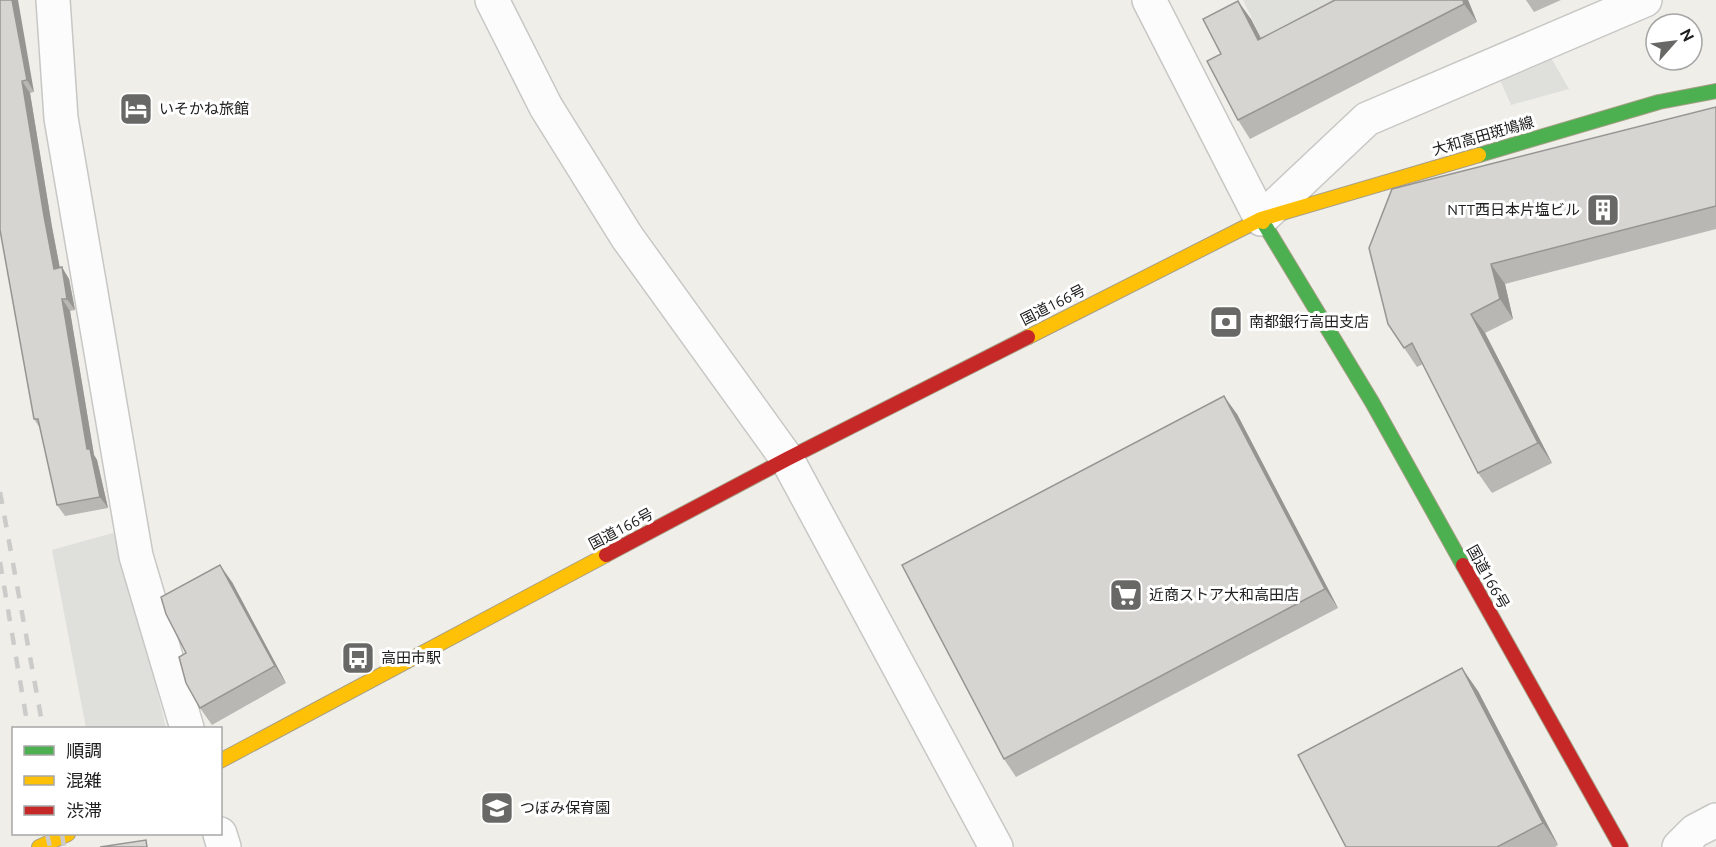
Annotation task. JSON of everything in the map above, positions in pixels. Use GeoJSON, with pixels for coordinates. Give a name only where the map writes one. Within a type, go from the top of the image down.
{"type":"FeatureCollection","features":[{"type":"Feature","properties":{"kind":"main road","name":"大和高田斑鳩線"},"geometry":{"type":"LineString","coordinates":[[1261,219],[1659,102],[1716,91]]}},
{"type":"Feature","properties":{"kind":"main road","name":"国道166号"},"geometry":{"type":"LineString","coordinates":[[222,760],[787,459],[1261,219],[1372,402],[1621,847]]}},
{"type":"Feature","properties":{"kind":"main road"},"geometry":{"type":"LineString","coordinates":[[39,847],[66,835]]}},
{"type":"Feature","properties":{"kind":"street"},"geometry":{"type":"LineString","coordinates":[[53,0],[61,118],[136,556],[186,727]]}},
{"type":"Feature","properties":{"kind":"street"},"geometry":{"type":"LineString","coordinates":[[492,0],[546,107],[627,237],[787,459],[996,847]]}},
{"type":"Feature","properties":{"kind":"street"},"geometry":{"type":"LineString","coordinates":[[1149,0],[1261,219],[1367,119],[1645,0]]}},
{"type":"Feature","properties":{"kind":"street"},"geometry":{"type":"LineString","coordinates":[[1679,847],[1695,831],[1716,820]]}},
{"type":"Feature","properties":{"kind":"shaded area"},"geometry":{"type":"Polygon","coordinates":[[[1243,0],[1385,0],[1271,58],[1243,0]]]}},
{"type":"Feature","properties":{"kind":"shaded area"},"geometry":{"type":"Polygon","coordinates":[[[1550,56],[1569,89],[1511,105],[1500,80],[1550,56]]]}},
{"type":"Feature","properties":{"kind":"shaded area"},"geometry":{"type":"Polygon","coordinates":[[[120,531],[166,727],[86,727],[52,550],[120,531]]]}},
{"type":"Feature","properties":{"kind":"building"},"geometry":{"type":"Polygon","coordinates":[[[0,0],[12,0],[27,80],[22,81],[44,216],[54,269],[62,267],[67,299],[62,299],[87,449],[90,449],[100,497],[57,505],[38,419],[34,419],[0,230],[0,0]]]}},
{"type":"Feature","properties":{"kind":"building"},"geometry":{"type":"Polygon","coordinates":[[[1335,0],[1463,0],[1464,4],[1238,120],[1207,61],[1221,54],[1203,19],[1238,1],[1258,40],[1335,0]]]}},
{"type":"Feature","properties":{"kind":"building"},"geometry":{"type":"Polygon","coordinates":[[[1716,107],[1716,206],[1491,264],[1500,299],[1471,314],[1538,443],[1478,473],[1412,343],[1404,348],[1388,324],[1369,248],[1392,189],[1716,107]]]}},
{"type":"Feature","properties":{"kind":"building","name":"近商ストア大和高田店"},"geometry":{"type":"Polygon","coordinates":[[[1224,396],[1325,589],[1004,759],[902,565],[1224,396]]]}},
{"type":"Feature","properties":{"kind":"building"},"geometry":{"type":"Polygon","coordinates":[[[220,565],[275,666],[200,708],[186,683],[179,657],[186,653],[166,614],[161,597],[220,565]]]}},
{"type":"Feature","properties":{"kind":"building"},"geometry":{"type":"Polygon","coordinates":[[[1462,668],[1543,823],[1497,847],[1346,847],[1298,755],[1462,668]]]}},
{"type":"Feature","properties":{"kind":"building"},"geometry":{"type":"Polygon","coordinates":[[[146,840],[147,847],[100,847],[146,840]]]}},
{"type":"Feature","properties":{"kind":"railway"},"geometry":{"type":"LineString","coordinates":[[0,492],[43,727]]}},
{"type":"Feature","properties":{"kind":"railway"},"geometry":{"type":"LineString","coordinates":[[0,562],[28,727]]}},
{"type":"Feature","properties":{"kind":"railway"},"geometry":{"type":"LineString","coordinates":[[47,835],[50,847]]}},
{"type":"Feature","properties":{"kind":"railway"},"geometry":{"type":"LineString","coordinates":[[62,835],[64,847]]}},
{"type":"Feature","properties":{"kind":"traffic: fast"},"geometry":{"type":"LineString","coordinates":[[1479,155],[1659,102],[1716,91]]}},
{"type":"Feature","properties":{"kind":"traffic: fast"},"geometry":{"type":"LineString","coordinates":[[1263,222],[1372,402],[1463,565]]}},
{"type":"Feature","properties":{"kind":"traffic: slow"},"geometry":{"type":"LineString","coordinates":[[1261,219],[1479,155]]}},
{"type":"Feature","properties":{"kind":"traffic: slow"},"geometry":{"type":"LineString","coordinates":[[1028,337],[1261,219],[1263,222]]}},
{"type":"Feature","properties":{"kind":"traffic: slow"},"geometry":{"type":"LineString","coordinates":[[222,760],[606,555]]}},
{"type":"Feature","properties":{"kind":"traffic: slow"},"geometry":{"type":"LineString","coordinates":[[39,847],[66,835]]}},
{"type":"Feature","properties":{"kind":"traffic: jam"},"geometry":{"type":"LineString","coordinates":[[606,555],[787,459],[1028,337]]}},
{"type":"Feature","properties":{"kind":"traffic: jam"},"geometry":{"type":"LineString","coordinates":[[1463,565],[1621,847]]}},
{"type":"Feature","properties":{"kind":"place","name":"いそかね旅館"},"geometry":{"type":"Point","coordinates":[136,109]}},
{"type":"Feature","properties":{"kind":"place","name":"NTT西日本片塩ビル"},"geometry":{"type":"Point","coordinates":[1603,210]}},
{"type":"Feature","properties":{"kind":"place","name":"南都銀行高田支店"},"geometry":{"type":"Point","coordinates":[1226,322]}},
{"type":"Feature","properties":{"kind":"place","name":"近商ストア大和高田店"},"geometry":{"type":"Point","coordinates":[1126,595]}},
{"type":"Feature","properties":{"kind":"place","name":"高田市駅"},"geometry":{"type":"Point","coordinates":[358,658]}},
{"type":"Feature","properties":{"kind":"place","name":"つぼみ保育園"},"geometry":{"type":"Point","coordinates":[497,808]}}]}
